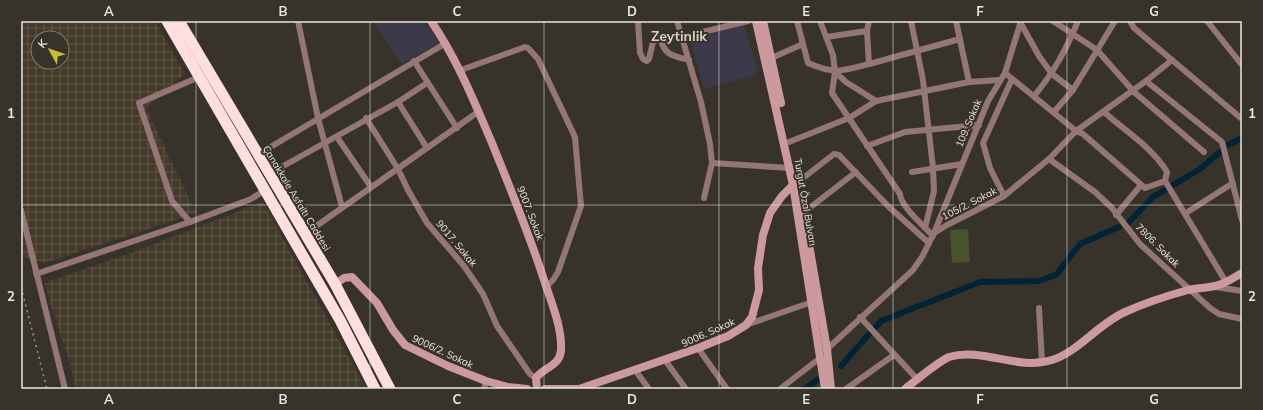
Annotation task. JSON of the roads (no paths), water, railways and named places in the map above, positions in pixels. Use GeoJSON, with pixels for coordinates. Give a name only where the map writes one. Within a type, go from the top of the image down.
{"type":"FeatureCollection","features":[{"type":"Feature","properties":{"kind":"highway"},"geometry":{"type":"LineString","coordinates":[[167,21],[340,320],[375,389]]}},
{"type":"Feature","properties":{"kind":"highway","name":"Çanakkale Asfaltı Caddesi"},"geometry":{"type":"LineString","coordinates":[[179,21],[257,155],[335,284],[390,389]]}},
{"type":"Feature","properties":{"kind":"street"},"geometry":{"type":"LineString","coordinates":[[298,21],[318,118],[342,208]]}},
{"type":"Feature","properties":{"kind":"street","name":"9007. Sokak"},"geometry":{"type":"LineString","coordinates":[[431,21],[446,42],[461,70],[528,232],[560,330],[561,351],[558,360],[549,368],[540,372],[536,378]]}},
{"type":"Feature","properties":{"kind":"street"},"geometry":{"type":"LineString","coordinates":[[638,21],[640,53],[643,59],[647,61],[649,59],[653,42],[658,36],[666,52],[676,57],[689,60]]}},
{"type":"Feature","properties":{"kind":"street"},"geometry":{"type":"LineString","coordinates":[[677,21],[701,102],[710,144],[712,163],[704,198]]}},
{"type":"Feature","properties":{"kind":"street"},"geometry":{"type":"LineString","coordinates":[[682,37],[748,21]]}},
{"type":"Feature","properties":{"kind":"street","name":"Turgut Özal Bulvarı"},"geometry":{"type":"LineString","coordinates":[[756,21],[769,59],[789,142],[825,389]]}},
{"type":"Feature","properties":{"kind":"street","name":"Turgut Özal Bulvarı"},"geometry":{"type":"LineString","coordinates":[[764,21],[769,59],[790,168],[796,184],[803,213],[827,349],[831,389]]}},
{"type":"Feature","properties":{"kind":"street"},"geometry":{"type":"LineString","coordinates":[[797,21],[808,63],[824,70],[835,72],[960,39]]}},
{"type":"Feature","properties":{"kind":"street"},"geometry":{"type":"LineString","coordinates":[[820,21],[833,54],[835,72],[832,93],[900,194],[900,198],[925,228],[934,234]]}},
{"type":"Feature","properties":{"kind":"street"},"geometry":{"type":"LineString","coordinates":[[869,21],[867,31],[869,64]]}},
{"type":"Feature","properties":{"kind":"street"},"geometry":{"type":"LineString","coordinates":[[911,21],[918,51],[924,91],[927,129],[933,168],[934,191],[925,228]]}},
{"type":"Feature","properties":{"kind":"street"},"geometry":{"type":"LineString","coordinates":[[956,21],[969,82]]}},
{"type":"Feature","properties":{"kind":"street"},"geometry":{"type":"LineString","coordinates":[[1021,21],[1039,56],[1052,74],[1073,90]]}},
{"type":"Feature","properties":{"kind":"street","name":"109. Sokak"},"geometry":{"type":"LineString","coordinates":[[934,234],[988,101],[999,80],[1005,73],[1021,21]]}},
{"type":"Feature","properties":{"kind":"street"},"geometry":{"type":"LineString","coordinates":[[1053,21],[1098,50],[1133,91],[1204,152]]}},
{"type":"Feature","properties":{"kind":"street"},"geometry":{"type":"LineString","coordinates":[[1034,96],[1052,74],[1078,21]]}},
{"type":"Feature","properties":{"kind":"street"},"geometry":{"type":"LineString","coordinates":[[1054,112],[1073,90],[1114,21]]}},
{"type":"Feature","properties":{"kind":"street"},"geometry":{"type":"LineString","coordinates":[[1130,21],[1134,28],[1242,119]]}},
{"type":"Feature","properties":{"kind":"street"},"geometry":{"type":"LineString","coordinates":[[1207,21],[1242,65]]}},
{"type":"Feature","properties":{"kind":"street"},"geometry":{"type":"LineString","coordinates":[[826,37],[867,31]]}},
{"type":"Feature","properties":{"kind":"street"},"geometry":{"type":"LineString","coordinates":[[257,155],[446,42]]}},
{"type":"Feature","properties":{"kind":"street"},"geometry":{"type":"LineString","coordinates":[[769,59],[803,44]]}},
{"type":"Feature","properties":{"kind":"street"},"geometry":{"type":"LineString","coordinates":[[461,70],[525,47],[528,48],[538,59],[575,137],[582,206],[558,272],[546,287]]}},
{"type":"Feature","properties":{"kind":"street"},"geometry":{"type":"LineString","coordinates":[[414,60],[427,83],[457,128]]}},
{"type":"Feature","properties":{"kind":"street","name":"105/2. Sokak"},"geometry":{"type":"LineString","coordinates":[[827,349],[860,317],[913,270],[934,234],[947,225],[1004,196],[1049,159],[1076,131],[1133,91],[1172,60]]}},
{"type":"Feature","properties":{"kind":"street"},"geometry":{"type":"LineString","coordinates":[[835,72],[846,82],[876,100]]}},
{"type":"Feature","properties":{"kind":"street"},"geometry":{"type":"LineString","coordinates":[[1005,73],[1076,131],[1083,134],[1145,188],[1165,181]]}},
{"type":"Feature","properties":{"kind":"street"},"geometry":{"type":"LineString","coordinates":[[190,222],[172,201],[139,103],[199,77]]}},
{"type":"Feature","properties":{"kind":"street"},"geometry":{"type":"LineString","coordinates":[[1004,196],[990,168],[983,143],[1012,78]]}},
{"type":"Feature","properties":{"kind":"street"},"geometry":{"type":"LineString","coordinates":[[789,142],[849,118],[876,100],[969,82],[999,80]]}},
{"type":"Feature","properties":{"kind":"street"},"geometry":{"type":"LineString","coordinates":[[1146,81],[1222,142],[1233,183],[1240,202],[1242,220]]}},
{"type":"Feature","properties":{"kind":"street"},"geometry":{"type":"LineString","coordinates":[[269,174],[337,137],[366,118],[398,102],[427,83]]}},
{"type":"Feature","properties":{"kind":"street"},"geometry":{"type":"LineString","coordinates":[[398,102],[428,148]]}},
{"type":"Feature","properties":{"kind":"street"},"geometry":{"type":"LineString","coordinates":[[305,234],[478,112]]}},
{"type":"Feature","properties":{"kind":"street"},"geometry":{"type":"LineString","coordinates":[[1104,112],[1150,150],[1162,163],[1167,172],[1165,181],[1186,213],[1226,282]]}},
{"type":"Feature","properties":{"kind":"street","name":"9017. Sokak"},"geometry":{"type":"LineString","coordinates":[[366,118],[398,169],[427,224],[464,266],[483,294],[497,326],[530,374],[536,378]]}},
{"type":"Feature","properties":{"kind":"street"},"geometry":{"type":"LineString","coordinates":[[867,146],[905,132],[979,125]]}},
{"type":"Feature","properties":{"kind":"street"},"geometry":{"type":"LineString","coordinates":[[337,137],[371,187]]}},
{"type":"Feature","properties":{"kind":"street"},"geometry":{"type":"LineString","coordinates":[[796,184],[834,154],[839,155],[889,207],[929,242]]}},
{"type":"Feature","properties":{"kind":"street","name":"7806. Sokak"},"geometry":{"type":"LineString","coordinates":[[1049,159],[1095,192],[1112,208],[1140,244],[1190,290],[1219,314],[1242,319]]}},
{"type":"Feature","properties":{"kind":"street"},"geometry":{"type":"LineString","coordinates":[[712,163],[790,168]]}},
{"type":"Feature","properties":{"kind":"street"},"geometry":{"type":"LineString","coordinates":[[912,172],[962,164]]}},
{"type":"Feature","properties":{"kind":"street"},"geometry":{"type":"LineString","coordinates":[[803,213],[856,172]]}},
{"type":"Feature","properties":{"kind":"street"},"geometry":{"type":"LineString","coordinates":[[1186,213],[1233,183]]}},
{"type":"Feature","properties":{"kind":"street","name":"9006. Sokak"},"geometry":{"type":"LineString","coordinates":[[579,389],[698,348],[728,336],[746,326],[752,317],[759,290],[758,268],[765,227],[770,213],[782,196],[796,184]]}},
{"type":"Feature","properties":{"kind":"street"},"geometry":{"type":"LineString","coordinates":[[1116,215],[1141,185]]}},
{"type":"Feature","properties":{"kind":"street"},"geometry":{"type":"LineString","coordinates":[[36,274],[190,222],[251,199],[265,190]]}},
{"type":"Feature","properties":{"kind":"street"},"geometry":{"type":"LineString","coordinates":[[889,207],[900,198]]}},
{"type":"Feature","properties":{"kind":"street"},"geometry":{"type":"LineString","coordinates":[[21,210],[65,389]]}},
{"type":"Feature","properties":{"kind":"street"},"geometry":{"type":"LineString","coordinates":[[905,389],[948,358],[968,354],[998,360],[1033,363],[1060,357],[1110,320],[1124,313],[1148,303],[1190,290],[1214,286],[1226,282],[1242,273]]}},
{"type":"Feature","properties":{"kind":"street","name":"9006/2. Sokak"},"geometry":{"type":"LineString","coordinates":[[335,284],[344,278],[352,277],[377,303],[393,330],[405,344],[485,385],[527,389]]}},
{"type":"Feature","properties":{"kind":"street"},"geometry":{"type":"LineString","coordinates":[[1214,286],[1242,291]]}},
{"type":"Feature","properties":{"kind":"street"},"geometry":{"type":"LineString","coordinates":[[746,326],[812,302]]}},
{"type":"Feature","properties":{"kind":"street"},"geometry":{"type":"LineString","coordinates":[[1039,308],[1042,362]]}},
{"type":"Feature","properties":{"kind":"street"},"geometry":{"type":"LineString","coordinates":[[860,317],[918,380]]}},
{"type":"Feature","properties":{"kind":"street"},"geometry":{"type":"LineString","coordinates":[[698,348],[726,389]]}},
{"type":"Feature","properties":{"kind":"street"},"geometry":{"type":"LineString","coordinates":[[780,389],[820,358],[827,349]]}},
{"type":"Feature","properties":{"kind":"street"},"geometry":{"type":"LineString","coordinates":[[846,389],[894,355]]}},
{"type":"Feature","properties":{"kind":"street"},"geometry":{"type":"LineString","coordinates":[[665,360],[686,389]]}},
{"type":"Feature","properties":{"kind":"street"},"geometry":{"type":"LineString","coordinates":[[635,370],[649,389]]}},
{"type":"Feature","properties":{"kind":"street"},"geometry":{"type":"LineString","coordinates":[[536,378],[537,389]]}},
{"type":"Feature","properties":{"kind":"street"},"geometry":{"type":"LineString","coordinates":[[545,389],[579,389]]}},
{"type":"Feature","properties":{"kind":"waterway"},"geometry":{"type":"LineString","coordinates":[[1228,145],[1242,138]]}},
{"type":"Feature","properties":{"kind":"waterway"},"geometry":{"type":"LineString","coordinates":[[1173,185],[1200,169],[1220,152]]}},
{"type":"Feature","properties":{"kind":"waterway"},"geometry":{"type":"LineString","coordinates":[[1128,223],[1153,197],[1165,190]]}},
{"type":"Feature","properties":{"kind":"waterway"},"geometry":{"type":"LineString","coordinates":[[876,327],[881,321],[980,282],[1039,281],[1056,275],[1080,244],[1119,227]]}},
{"type":"Feature","properties":{"kind":"waterway"},"geometry":{"type":"LineString","coordinates":[[841,366],[869,334]]}},
{"type":"Feature","properties":{"kind":"waterway"},"geometry":{"type":"LineString","coordinates":[[805,389],[817,380]]}},
{"type":"Feature","properties":{"kind":"railway"},"geometry":{"type":"LineString","coordinates":[[21,287],[47,389]]}},
{"type":"Feature","properties":{"kind":"district","name":"Zeytinlik"},"geometry":{"type":"Point","coordinates":[679,36]}}]}
